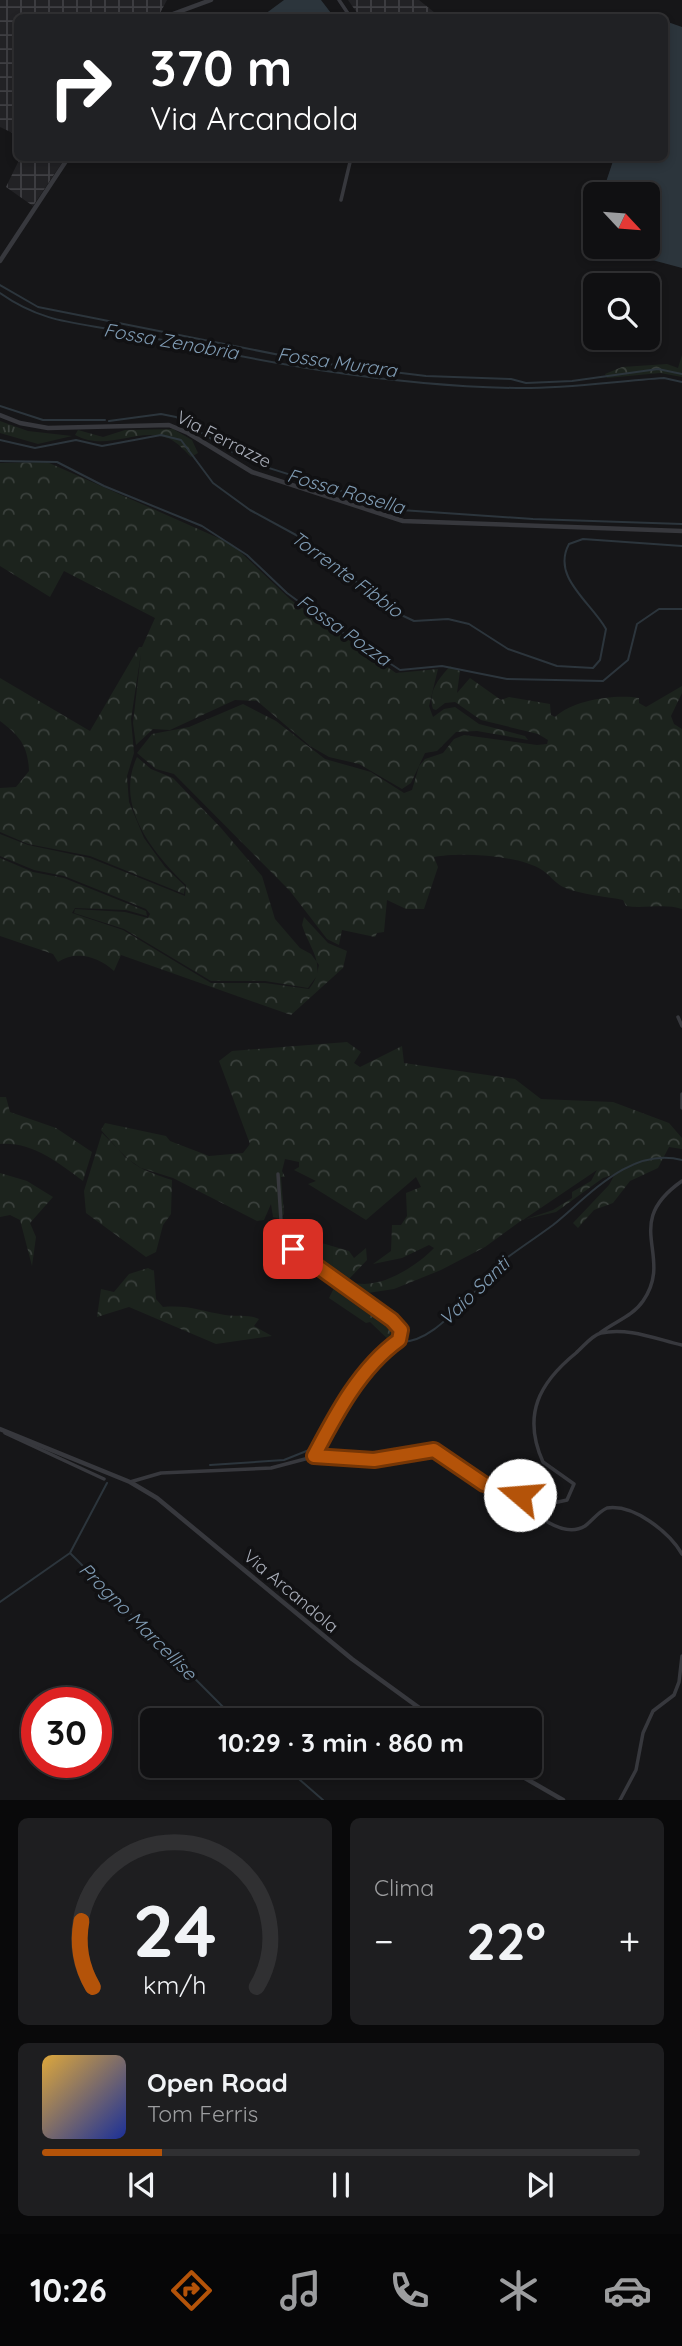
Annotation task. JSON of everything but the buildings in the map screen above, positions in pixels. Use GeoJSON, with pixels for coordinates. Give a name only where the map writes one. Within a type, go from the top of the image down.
{"type":"FeatureCollection","features":[{"type":"Feature","properties":{"kind":"street"},"geometry":{"type":"LineString","coordinates":[[173,14],[211,0]]}},
{"type":"Feature","properties":{"kind":"street"},"geometry":{"type":"LineString","coordinates":[[0,261],[66,161]]}},
{"type":"Feature","properties":{"kind":"street"},"geometry":{"type":"LineString","coordinates":[[341,200],[350,161]]}},
{"type":"Feature","properties":{"kind":"street","name":"Via Ferrazze"},"geometry":{"type":"LineString","coordinates":[[0,415],[20,423],[48,428],[161,424],[175,427],[252,472],[402,521],[682,531]]}},
{"type":"Feature","properties":{"kind":"street"},"geometry":{"type":"LineString","coordinates":[[678,1017],[682,1026]]}},
{"type":"Feature","properties":{"kind":"street"},"geometry":{"type":"LineString","coordinates":[[682,1094],[682,1108]]}},
{"type":"Feature","properties":{"kind":"street"},"geometry":{"type":"LineString","coordinates":[[278,1174],[282,1236],[293,1249],[392,1320],[401,1330],[399,1340],[378,1356],[335,1415],[314,1456]]}},
{"type":"Feature","properties":{"kind":"street"},"geometry":{"type":"LineString","coordinates":[[130,1482],[137,1477],[161,1473],[271,1468],[314,1456],[374,1460],[434,1450],[484,1484],[536,1501],[558,1504],[568,1500],[574,1484],[549,1469],[539,1453],[534,1421],[536,1403],[549,1377],[600,1333],[633,1312],[647,1294],[655,1261],[650,1241],[654,1210],[662,1195],[682,1181]]}},
{"type":"Feature","properties":{"kind":"street"},"geometry":{"type":"LineString","coordinates":[[600,1333],[627,1332],[682,1345]]}},
{"type":"Feature","properties":{"kind":"street"},"geometry":{"type":"LineString","coordinates":[[0,1430],[104,1479]]}},
{"type":"Feature","properties":{"kind":"street","name":"Via Arcandola"},"geometry":{"type":"LineString","coordinates":[[0,1430],[108,1472],[157,1498],[352,1659],[419,1708]]}},
{"type":"Feature","properties":{"kind":"street"},"geometry":{"type":"LineString","coordinates":[[520,1495],[526,1506],[537,1514],[567,1529],[585,1526],[607,1508],[629,1509],[666,1533],[682,1555]]}},
{"type":"Feature","properties":{"kind":"street"},"geometry":{"type":"LineString","coordinates":[[620,1800],[636,1770],[643,1733],[653,1711],[674,1695],[679,1682],[682,1656]]}},
{"type":"Feature","properties":{"kind":"street"},"geometry":{"type":"LineString","coordinates":[[525,1778],[563,1800]]}},
{"type":"Feature","properties":{"kind":"shaded area"},"geometry":{"type":"Polygon","coordinates":[[[0,0],[167,0],[160,14],[14,14],[14,134],[0,127],[0,0]]]}},
{"type":"Feature","properties":{"kind":"shaded area"},"geometry":{"type":"Polygon","coordinates":[[[284,0],[321,0],[332,14],[265,14],[284,0]]]}},
{"type":"Feature","properties":{"kind":"shaded area"},"geometry":{"type":"Polygon","coordinates":[[[348,0],[419,0],[436,14],[358,14],[348,0]]]}},
{"type":"Feature","properties":{"kind":"shaded area"},"geometry":{"type":"Polygon","coordinates":[[[668,22],[682,27],[682,268],[648,259],[660,259],[660,182],[606,182],[613,161],[668,161],[668,22]]]}},
{"type":"Feature","properties":{"kind":"shaded area"},"geometry":{"type":"Polygon","coordinates":[[[19,161],[63,161],[33,206],[6,187],[19,161]]]}},
{"type":"Feature","properties":{"kind":"green space"},"geometry":{"type":"Polygon","coordinates":[[[682,355],[682,377],[660,373],[607,378],[605,374],[622,367],[667,364],[678,368],[682,355]]]}},
{"type":"Feature","properties":{"kind":"green space"},"geometry":{"type":"Polygon","coordinates":[[[0,421],[28,431],[72,436],[38,444],[0,433],[0,421]]]}},
{"type":"Feature","properties":{"kind":"green space"},"geometry":{"type":"Polygon","coordinates":[[[173,429],[192,440],[198,453],[191,457],[170,439],[158,436],[100,441],[75,435],[78,430],[103,437],[125,430],[173,429]]]}},
{"type":"Feature","properties":{"kind":"green space"},"geometry":{"type":"Polygon","coordinates":[[[47,462],[232,544],[291,600],[396,673],[438,669],[429,706],[433,717],[444,709],[455,707],[479,724],[525,736],[528,740],[477,731],[456,732],[437,751],[425,753],[411,783],[402,789],[359,764],[329,757],[310,746],[257,701],[235,700],[170,730],[153,729],[136,745],[133,723],[141,653],[131,719],[134,753],[127,776],[129,802],[144,838],[165,867],[185,886],[184,894],[90,856],[28,844],[0,832],[0,788],[16,787],[29,771],[22,742],[0,721],[0,678],[90,731],[139,647],[142,647],[155,618],[64,571],[50,597],[0,566],[0,463],[47,462]]]}},
{"type":"Feature","properties":{"kind":"green space"},"geometry":{"type":"Polygon","coordinates":[[[450,666],[460,671],[457,693],[470,678],[501,700],[509,697],[550,704],[551,715],[555,717],[572,706],[607,698],[639,698],[639,703],[646,707],[682,686],[682,693],[671,716],[674,724],[682,729],[682,909],[669,906],[626,906],[623,900],[570,890],[532,865],[505,858],[474,855],[434,857],[438,867],[424,909],[406,909],[387,900],[384,932],[377,933],[375,937],[342,930],[339,945],[327,939],[290,891],[174,774],[156,769],[137,753],[152,734],[189,727],[243,704],[276,721],[325,759],[371,772],[404,793],[412,790],[419,766],[425,759],[443,753],[454,739],[464,735],[547,744],[548,740],[538,734],[481,720],[455,702],[433,709],[433,691],[450,666]]]}},
{"type":"Feature","properties":{"kind":"green space"},"geometry":{"type":"Polygon","coordinates":[[[137,757],[151,769],[173,778],[262,876],[275,919],[319,965],[316,977],[308,988],[265,981],[211,981],[124,929],[74,913],[75,909],[125,912],[148,918],[150,914],[146,909],[64,876],[34,870],[0,856],[0,834],[28,845],[90,858],[185,896],[186,885],[150,843],[134,811],[130,793],[131,775],[137,757]]]}},
{"type":"Feature","properties":{"kind":"green space"},"geometry":{"type":"Polygon","coordinates":[[[0,858],[33,872],[64,878],[146,911],[147,916],[126,910],[75,908],[72,913],[123,930],[211,983],[265,983],[309,989],[317,973],[317,965],[302,925],[304,917],[328,943],[347,951],[343,968],[291,1015],[121,955],[114,971],[87,957],[72,956],[58,962],[53,954],[0,936],[0,858]]]}},
{"type":"Feature","properties":{"kind":"green space"},"geometry":{"type":"Polygon","coordinates":[[[347,1042],[361,1052],[354,1063],[360,1067],[402,1046],[404,1063],[515,1079],[541,1099],[613,1102],[669,1123],[682,1138],[682,1149],[669,1147],[658,1168],[630,1181],[613,1203],[594,1210],[578,1228],[573,1223],[609,1185],[615,1174],[603,1178],[556,1212],[522,1220],[485,1247],[441,1270],[394,1289],[361,1294],[294,1245],[308,1239],[349,1251],[354,1258],[366,1248],[367,1260],[348,1280],[358,1283],[382,1281],[406,1270],[434,1248],[429,1245],[402,1258],[373,1264],[391,1251],[392,1225],[401,1225],[407,1216],[406,1193],[421,1187],[416,1177],[366,1220],[308,1184],[316,1181],[294,1170],[299,1167],[299,1162],[285,1159],[282,1171],[285,1177],[281,1177],[284,1214],[280,1219],[273,1217],[271,1204],[264,1220],[257,1221],[173,1178],[141,1168],[125,1157],[101,1130],[105,1123],[166,1136],[170,1141],[209,1156],[243,1153],[250,1144],[219,1061],[232,1051],[347,1042]],[[597,1170],[526,1219],[553,1210],[572,1198],[572,1192],[591,1181],[597,1170]]]}},
{"type":"Feature","properties":{"kind":"green space"},"geometry":{"type":"Polygon","coordinates":[[[0,1097],[6,1097],[10,1112],[56,1128],[92,1152],[83,1181],[54,1160],[34,1150],[0,1144],[0,1097]]]}},
{"type":"Feature","properties":{"kind":"green space"},"geometry":{"type":"Polygon","coordinates":[[[102,1133],[132,1162],[172,1180],[171,1214],[163,1225],[156,1252],[146,1257],[86,1213],[84,1191],[102,1133]]]}},
{"type":"Feature","properties":{"kind":"green space"},"geometry":{"type":"Polygon","coordinates":[[[0,1173],[27,1181],[53,1197],[30,1223],[36,1237],[32,1266],[20,1220],[10,1215],[0,1217],[0,1173]]]}},
{"type":"Feature","properties":{"kind":"green space"},"geometry":{"type":"Polygon","coordinates":[[[148,1268],[154,1271],[156,1299],[163,1307],[255,1317],[259,1319],[254,1326],[272,1336],[216,1344],[129,1307],[97,1317],[101,1289],[114,1292],[129,1274],[148,1268]]]}},
{"type":"Feature","properties":{"kind":"green space"},"geometry":{"type":"Polygon","coordinates":[[[337,1282],[366,1299],[402,1331],[401,1338],[393,1344],[370,1322],[366,1323],[329,1298],[337,1282]]]}},
{"type":"Feature","properties":{"kind":"waterway","name":"Fossa Murara"},"geometry":{"type":"LineString","coordinates":[[0,285],[38,307],[320,363],[426,376],[511,379],[526,383],[572,381],[658,369],[682,374]]}},
{"type":"Feature","properties":{"kind":"waterway","name":"Fossa Zenobria"},"geometry":{"type":"LineString","coordinates":[[0,293],[33,312],[65,321],[324,371],[420,383],[516,388],[664,378],[682,382]]}},
{"type":"Feature","properties":{"kind":"waterway","name":"Fossa Rosella"},"geometry":{"type":"LineString","coordinates":[[0,406],[43,420],[105,420]]}},
{"type":"Feature","properties":{"kind":"waterway","name":"Fossa Rosella"},"geometry":{"type":"LineString","coordinates":[[109,421],[161,414],[176,417],[247,461],[401,510],[533,519],[682,524]]}},
{"type":"Feature","properties":{"kind":"waterway","name":"Torrente Fibbio"},"geometry":{"type":"LineString","coordinates":[[0,440],[35,448],[76,440],[102,446],[161,435],[181,440],[213,483],[250,510],[296,535],[395,612],[414,621],[448,619],[469,624],[508,649],[557,666],[593,668],[600,660],[606,629],[569,578],[565,567],[569,544],[583,539],[682,546]]}},
{"type":"Feature","properties":{"kind":"waterway","name":"Fossa Pozza"},"geometry":{"type":"LineString","coordinates":[[0,461],[57,462],[104,486],[202,526],[247,555],[287,593],[328,623],[400,670],[442,666],[507,679],[603,681],[628,660],[637,624],[659,609],[682,609]]}},
{"type":"Feature","properties":{"kind":"waterway","name":"Vaio Santi"},"geometry":{"type":"LineString","coordinates":[[400,1342],[413,1340],[437,1327],[492,1277],[496,1266],[553,1225],[611,1177],[645,1160],[682,1160]]}},
{"type":"Feature","properties":{"kind":"waterway","name":"Vaio Santi"},"geometry":{"type":"LineString","coordinates":[[210,1465],[284,1460],[309,1450],[374,1354],[394,1342]]}},
{"type":"Feature","properties":{"kind":"waterway","name":"Vaio Santi"},"geometry":{"type":"LineString","coordinates":[[70,1553],[107,1483]]}},
{"type":"Feature","properties":{"kind":"waterway","name":"Progno Marcellise"},"geometry":{"type":"LineString","coordinates":[[0,1602],[70,1553],[224,1708]]}},
{"type":"Feature","properties":{"kind":"waterway","name":"Progno Marcellise"},"geometry":{"type":"LineString","coordinates":[[298,1778],[323,1800]]}},
{"type":"Feature","properties":{"kind":"route"},"geometry":{"type":"LineString","coordinates":[[293,1249],[392,1320],[401,1330],[399,1340],[378,1356],[335,1415],[314,1456],[324,1454],[374,1460],[434,1450],[484,1484],[520,1495]]}}]}
